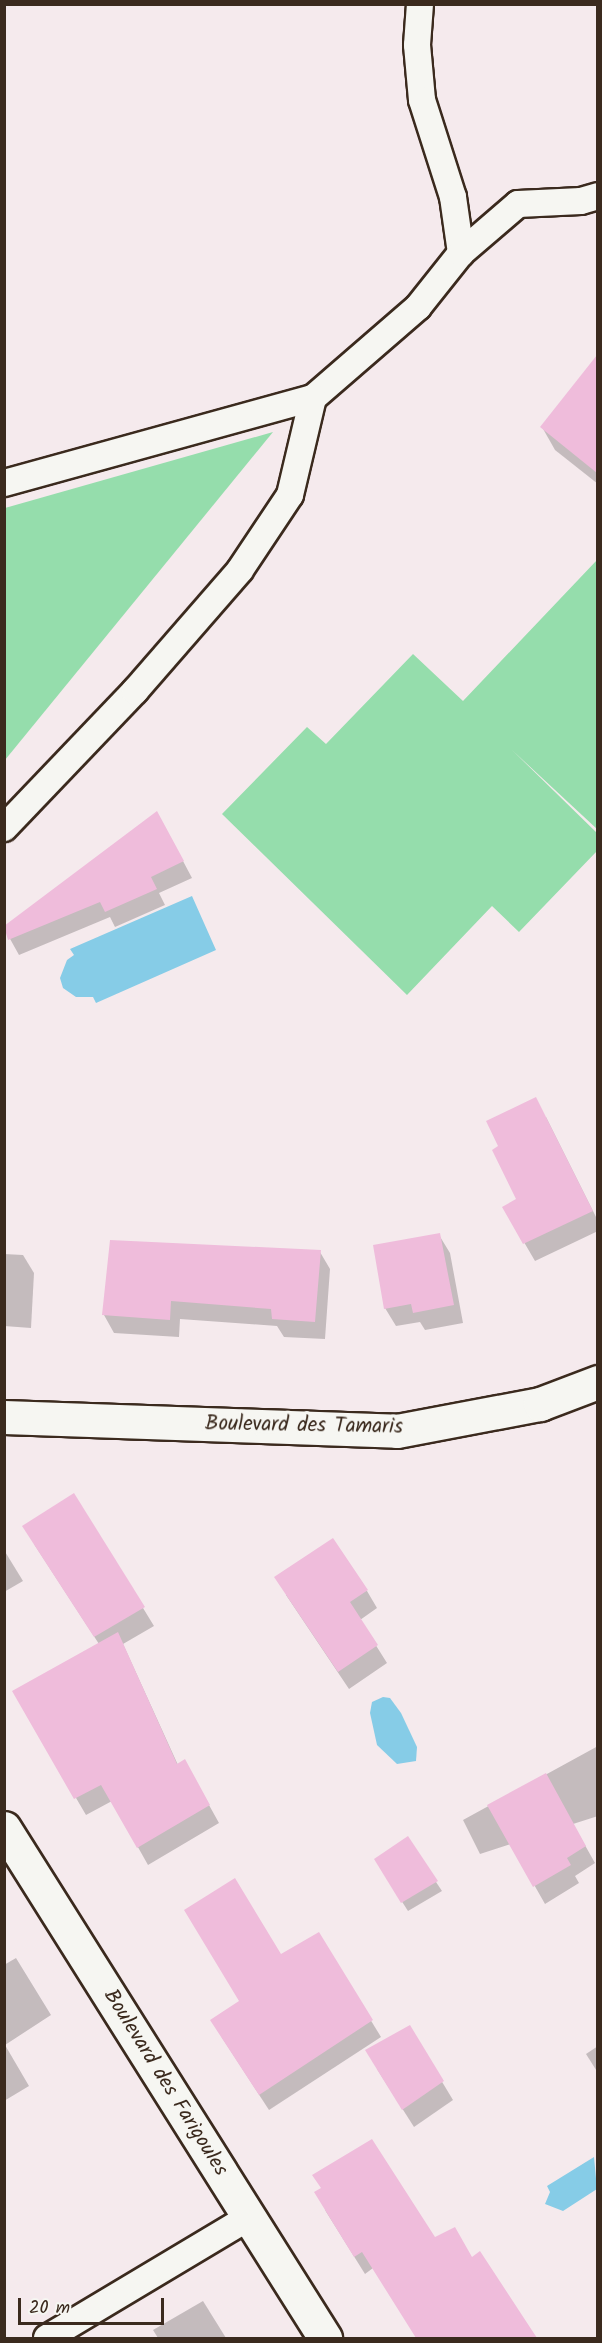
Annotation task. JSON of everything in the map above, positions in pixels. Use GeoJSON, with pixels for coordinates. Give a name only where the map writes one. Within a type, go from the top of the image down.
{"type":"FeatureCollection","features":[{"type":"Feature","properties":{"kind":"street","name":"Boulevard des Tamaris"},"geometry":{"type":"LineString","coordinates":[[4,1417],[397,1431],[540,1404],[597,1382]]}},
{"type":"Feature","properties":{"kind":"street","name":"Boulevard des Farigoules"},"geometry":{"type":"LineString","coordinates":[[4,1828],[325,2338]]}},
{"type":"Feature","properties":{"kind":"lane"},"geometry":{"type":"LineString","coordinates":[[420,4],[417,45],[422,100],[453,197],[461,253]]}},
{"type":"Feature","properties":{"kind":"lane"},"geometry":{"type":"LineString","coordinates":[[4,483],[314,398],[418,308],[461,253],[518,204],[581,201],[597,196]]}},
{"type":"Feature","properties":{"kind":"lane"},"geometry":{"type":"LineString","coordinates":[[4,828],[135,691],[240,570],[290,495],[314,398]]}},
{"type":"Feature","properties":{"kind":"lane"},"geometry":{"type":"LineString","coordinates":[[47,2338],[249,2217]]}},
{"type":"Feature","properties":{"kind":"green space"},"geometry":{"type":"Polygon","coordinates":[[[273,432],[5,760],[5,508],[273,432]]]}},
{"type":"Feature","properties":{"kind":"green space"},"geometry":{"type":"Polygon","coordinates":[[[597,560],[597,829],[512,750],[597,833],[597,851],[519,932],[492,906],[407,995],[222,814],[307,727],[326,744],[413,654],[463,701],[597,560]]]}},
{"type":"Feature","properties":{"kind":"water"},"geometry":{"type":"Polygon","coordinates":[[[192,896],[216,950],[96,1003],[93,997],[76,997],[63,988],[60,978],[67,960],[74,955],[70,949],[192,896]]]}},
{"type":"Feature","properties":{"kind":"water"},"geometry":{"type":"Polygon","coordinates":[[[383,1697],[390,1698],[401,1713],[417,1747],[416,1761],[397,1764],[377,1745],[370,1713],[372,1702],[383,1697]]]}},
{"type":"Feature","properties":{"kind":"water"},"geometry":{"type":"Polygon","coordinates":[[[594,2157],[597,2189],[563,2211],[545,2204],[550,2192],[547,2186],[594,2157]]]}},
{"type":"Feature","properties":{"kind":"building"},"geometry":{"type":"Polygon","coordinates":[[[597,355],[597,473],[540,427],[597,355]]]}},
{"type":"Feature","properties":{"kind":"building"},"geometry":{"type":"Polygon","coordinates":[[[157,811],[184,861],[151,877],[157,889],[105,912],[100,902],[8,940],[4,926],[157,811]]]}},
{"type":"Feature","properties":{"kind":"building"},"geometry":{"type":"Polygon","coordinates":[[[536,1097],[593,1211],[523,1244],[502,1207],[516,1199],[492,1150],[498,1146],[486,1121],[536,1097]]]}},
{"type":"Feature","properties":{"kind":"building"},"geometry":{"type":"Polygon","coordinates":[[[440,1233],[454,1305],[413,1313],[411,1304],[384,1309],[373,1245],[440,1233]]]}},
{"type":"Feature","properties":{"kind":"building"},"geometry":{"type":"Polygon","coordinates":[[[110,1240],[321,1250],[315,1322],[272,1319],[271,1309],[171,1301],[170,1320],[102,1315],[110,1240]]]}},
{"type":"Feature","properties":{"kind":"building"},"geometry":{"type":"Polygon","coordinates":[[[74,1493],[145,1607],[94,1637],[22,1526],[74,1493]]]}},
{"type":"Feature","properties":{"kind":"building"},"geometry":{"type":"Polygon","coordinates":[[[333,1538],[368,1590],[350,1602],[378,1645],[338,1672],[274,1577],[333,1538]]]}},
{"type":"Feature","properties":{"kind":"building"},"geometry":{"type":"Polygon","coordinates":[[[118,1632],[177,1764],[185,1759],[210,1805],[137,1848],[101,1785],[74,1799],[12,1691],[118,1632]]]}},
{"type":"Feature","properties":{"kind":"building"},"geometry":{"type":"Polygon","coordinates":[[[546,1773],[586,1846],[567,1858],[571,1865],[533,1887],[487,1805],[546,1773]]]}},
{"type":"Feature","properties":{"kind":"building"},"geometry":{"type":"Polygon","coordinates":[[[408,1836],[438,1881],[401,1903],[374,1859],[408,1836]]]}},
{"type":"Feature","properties":{"kind":"building"},"geometry":{"type":"Polygon","coordinates":[[[235,1878],[281,1954],[319,1932],[373,2020],[259,2095],[210,2020],[239,2001],[184,1910],[235,1878]]]}},
{"type":"Feature","properties":{"kind":"building"},"geometry":{"type":"Polygon","coordinates":[[[410,2025],[444,2081],[402,2110],[365,2050],[410,2025]]]}},
{"type":"Feature","properties":{"kind":"building"},"geometry":{"type":"Polygon","coordinates":[[[372,2139],[435,2237],[455,2227],[472,2257],[480,2251],[537,2338],[416,2338],[362,2252],[354,2257],[314,2192],[321,2188],[312,2175],[372,2139]]]}}]}
